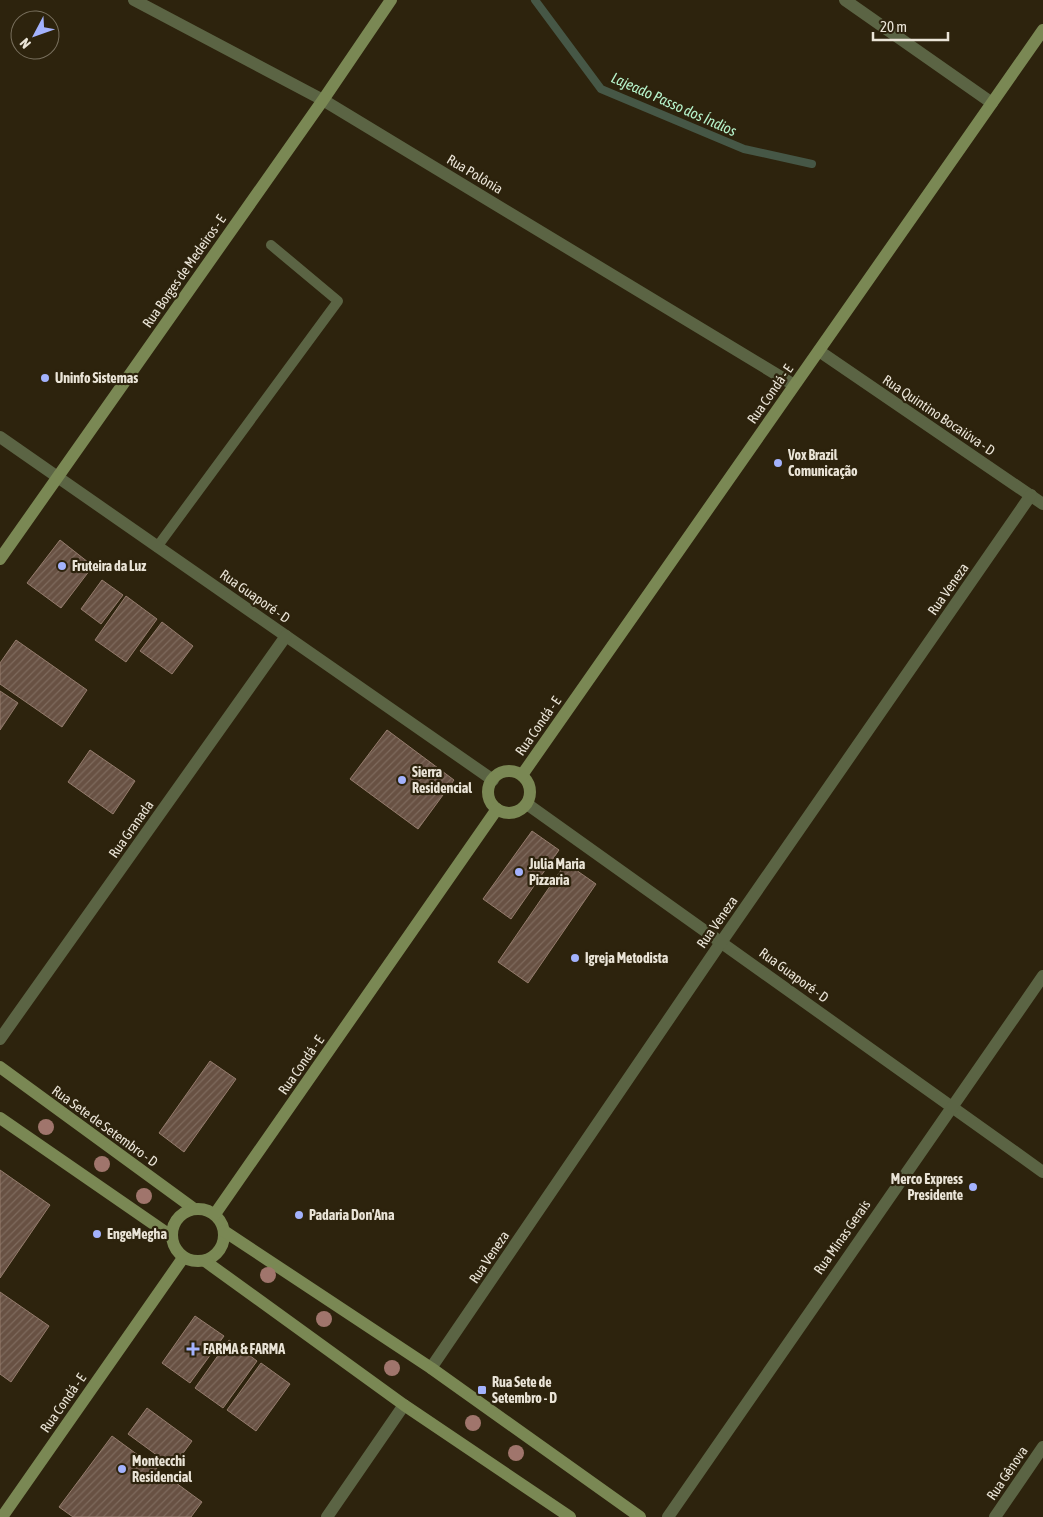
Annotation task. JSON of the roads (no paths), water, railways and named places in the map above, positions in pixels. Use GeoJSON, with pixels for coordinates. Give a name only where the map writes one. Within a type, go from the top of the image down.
{"type":"FeatureCollection","features":[{"type":"Feature","properties":{"kind":"street","name":"Rua Polônia"},"geometry":{"type":"LineString","coordinates":[[134,0],[324,100],[794,385]]}},
{"type":"Feature","properties":{"kind":"street","name":"Rua Borges de Medeiros - E"},"geometry":{"type":"LineString","coordinates":[[0,559],[324,100],[391,0]]}},
{"type":"Feature","properties":{"kind":"street"},"geometry":{"type":"LineString","coordinates":[[845,0],[992,103]]}},
{"type":"Feature","properties":{"kind":"street","name":"Rua Condá - E"},"geometry":{"type":"LineString","coordinates":[[522,775],[1043,30]]}},
{"type":"Feature","properties":{"kind":"street","name":"Rua Quintino Bocaiúva - D"},"geometry":{"type":"LineString","coordinates":[[818,351],[1043,504]]}},
{"type":"Feature","properties":{"kind":"street","name":"Rua Guaporé - D"},"geometry":{"type":"LineString","coordinates":[[0,437],[493,780]]}},
{"type":"Feature","properties":{"kind":"street","name":"Rua Veneza"},"geometry":{"type":"LineString","coordinates":[[431,1368],[722,941],[1031,495]]}},
{"type":"Feature","properties":{"kind":"street","name":"Rua Granada"},"geometry":{"type":"LineString","coordinates":[[0,1039],[286,636]]}},
{"type":"Feature","properties":{"kind":"street"},"geometry":{"type":"LineString","coordinates":[[510,771],[522,775],[529,784],[531,792],[527,804],[519,811],[512,813],[497,810],[489,797],[488,789],[493,780],[503,772],[510,771]]}},
{"type":"Feature","properties":{"kind":"street","name":"Rua Guaporé - D"},"geometry":{"type":"LineString","coordinates":[[527,804],[722,941],[1043,1172]]}},
{"type":"Feature","properties":{"kind":"street","name":"Rua Condá - E"},"geometry":{"type":"LineString","coordinates":[[215,1214],[497,810]]}},
{"type":"Feature","properties":{"kind":"street","name":"Rua Minas Gerais"},"geometry":{"type":"LineString","coordinates":[[668,1517],[1043,976]]}},
{"type":"Feature","properties":{"kind":"street","name":"Rua Sete de Setembro - D"},"geometry":{"type":"LineString","coordinates":[[0,1067],[192,1208]]}},
{"type":"Feature","properties":{"kind":"street"},"geometry":{"type":"LineString","coordinates":[[0,1118],[171,1236]]}},
{"type":"Feature","properties":{"kind":"street"},"geometry":{"type":"LineString","coordinates":[[192,1208],[204,1209],[215,1214],[221,1221],[224,1230],[223,1243],[216,1254],[205,1261],[194,1261],[184,1258],[174,1248],[171,1236],[173,1223],[181,1213],[192,1208]]}},
{"type":"Feature","properties":{"kind":"street"},"geometry":{"type":"LineString","coordinates":[[224,1230],[431,1368],[640,1517]]}},
{"type":"Feature","properties":{"kind":"street","name":"Rua Condá - E"},"geometry":{"type":"LineString","coordinates":[[2,1517],[184,1258]]}},
{"type":"Feature","properties":{"kind":"street"},"geometry":{"type":"LineString","coordinates":[[205,1261],[404,1405],[570,1517]]}},
{"type":"Feature","properties":{"kind":"street"},"geometry":{"type":"LineString","coordinates":[[327,1517],[404,1405]]}},
{"type":"Feature","properties":{"kind":"street","name":"Rua Gênova"},"geometry":{"type":"LineString","coordinates":[[995,1517],[1043,1447]]}},
{"type":"Feature","properties":{"kind":"lane"},"geometry":{"type":"LineString","coordinates":[[158,547],[338,301],[271,245]]}},
{"type":"Feature","properties":{"kind":"waterway","name":"Lajeado Passo dos Índios"},"geometry":{"type":"LineString","coordinates":[[535,0],[601,89],[744,149],[812,164]]}},
{"type":"Feature","properties":{"kind":"place","name":"Uninfo Sistemas"},"geometry":{"type":"Point","coordinates":[45,378]}},
{"type":"Feature","properties":{"kind":"place","name":"Vox Brazil Comunicação"},"geometry":{"type":"Point","coordinates":[778,463]}},
{"type":"Feature","properties":{"kind":"place","name":"Fruteira da Luz"},"geometry":{"type":"Point","coordinates":[62,566]}},
{"type":"Feature","properties":{"kind":"place","name":"Sierra Residencial"},"geometry":{"type":"Point","coordinates":[402,780]}},
{"type":"Feature","properties":{"kind":"place","name":"Julia Maria Pizzaria"},"geometry":{"type":"Point","coordinates":[519,872]}},
{"type":"Feature","properties":{"kind":"place","name":"Igreja Metodista"},"geometry":{"type":"Point","coordinates":[575,958]}},
{"type":"Feature","properties":{"kind":"place","name":"Merco Express Presidente"},"geometry":{"type":"Point","coordinates":[973,1187]}},
{"type":"Feature","properties":{"kind":"place","name":"Padaria Don'Ana"},"geometry":{"type":"Point","coordinates":[299,1215]}},
{"type":"Feature","properties":{"kind":"place","name":"EngeMegha"},"geometry":{"type":"Point","coordinates":[97,1234]}},
{"type":"Feature","properties":{"kind":"place","name":"FARMA & FARMA"},"geometry":{"type":"Point","coordinates":[193,1349]}},
{"type":"Feature","properties":{"kind":"place","name":"Rua Sete de Setembro - D"},"geometry":{"type":"Point","coordinates":[482,1390]}},
{"type":"Feature","properties":{"kind":"place","name":"Montecchi Residencial"},"geometry":{"type":"Point","coordinates":[122,1469]}}]}
